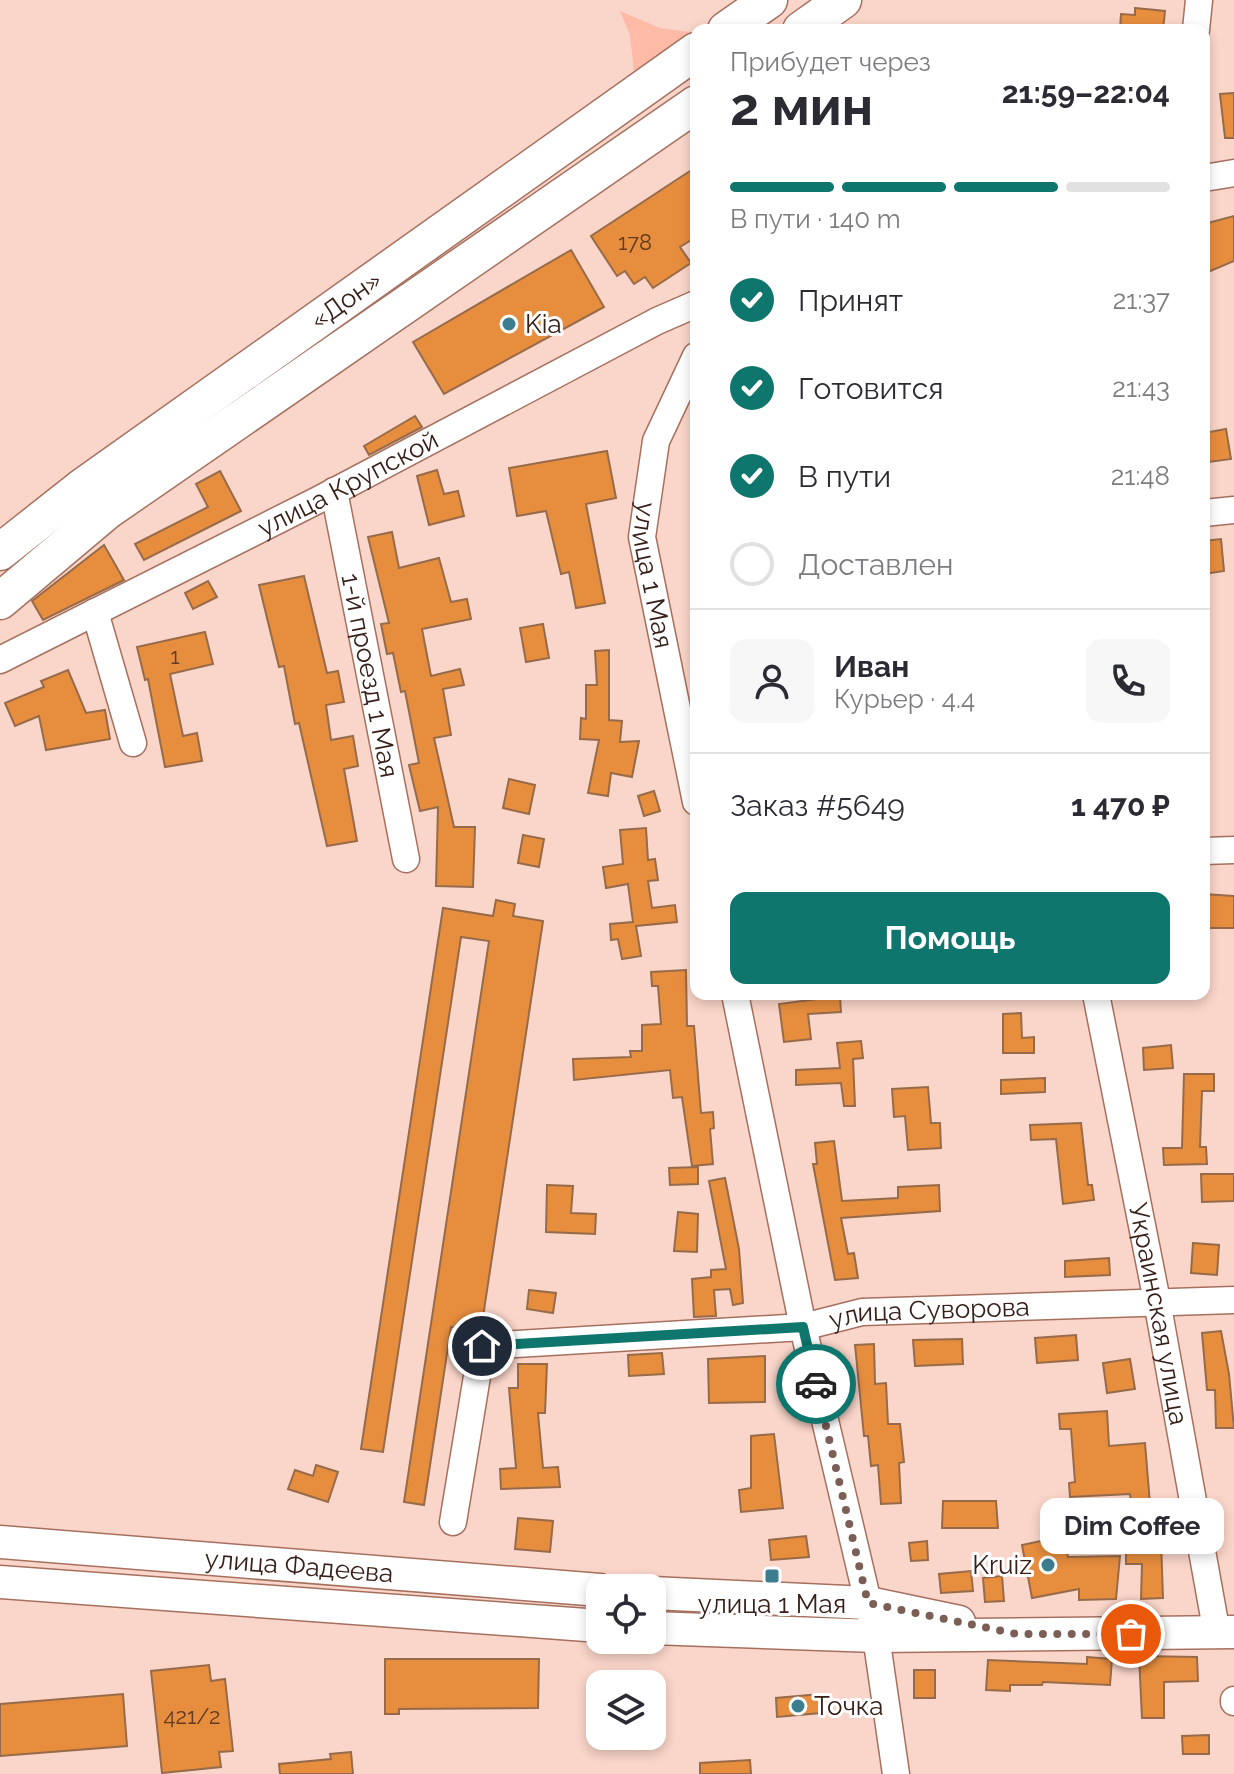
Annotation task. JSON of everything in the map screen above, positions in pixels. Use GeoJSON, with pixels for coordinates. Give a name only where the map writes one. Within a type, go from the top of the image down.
{"type":"FeatureCollection","features":[{"type":"Feature","properties":{"kind":"highway"},"geometry":{"type":"LineString","coordinates":[[735,24],[769,0]]}},
{"type":"Feature","properties":{"kind":"highway"},"geometry":{"type":"LineString","coordinates":[[809,24],[843,0]]}},
{"type":"Feature","properties":{"kind":"highway","name":"«Дон»"},"geometry":{"type":"LineString","coordinates":[[0,552],[93,479],[690,55]]}},
{"type":"Feature","properties":{"kind":"highway","name":"«Дон»"},"geometry":{"type":"LineString","coordinates":[[0,601],[107,511],[690,108]]}},
{"type":"Feature","properties":{"kind":"main road","name":"улица Фадеева"},"geometry":{"type":"LineString","coordinates":[[0,1542],[586,1589]]}},
{"type":"Feature","properties":{"kind":"main road","name":"улица Фадеева"},"geometry":{"type":"LineString","coordinates":[[0,1582],[586,1625]]}},
{"type":"Feature","properties":{"kind":"main road"},"geometry":{"type":"LineString","coordinates":[[666,1594],[868,1603],[1017,1634]]}},
{"type":"Feature","properties":{"kind":"main road"},"geometry":{"type":"LineString","coordinates":[[666,1628],[876,1636],[1225,1633]]}},
{"type":"Feature","properties":{"kind":"street"},"geometry":{"type":"LineString","coordinates":[[838,24],[850,0]]}},
{"type":"Feature","properties":{"kind":"street"},"geometry":{"type":"LineString","coordinates":[[1197,24],[1199,0]]}},
{"type":"Feature","properties":{"kind":"street"},"geometry":{"type":"LineString","coordinates":[[612,162],[636,161],[690,122]]}},
{"type":"Feature","properties":{"kind":"street"},"geometry":{"type":"LineString","coordinates":[[1210,177],[1234,173]]}},
{"type":"Feature","properties":{"kind":"street","name":"улица Крупской"},"geometry":{"type":"LineString","coordinates":[[0,660],[690,307]]}},
{"type":"Feature","properties":{"kind":"street","name":"улица 1 Мая"},"geometry":{"type":"LineString","coordinates":[[690,369],[656,441],[642,537],[690,773]]}},
{"type":"Feature","properties":{"kind":"street","name":"1-й проезд 1 Мая"},"geometry":{"type":"LineString","coordinates":[[334,491],[406,859]]}},
{"type":"Feature","properties":{"kind":"street"},"geometry":{"type":"LineString","coordinates":[[1210,512],[1234,510]]}},
{"type":"Feature","properties":{"kind":"street"},"geometry":{"type":"LineString","coordinates":[[95,612],[133,743]]}},
{"type":"Feature","properties":{"kind":"street"},"geometry":{"type":"LineString","coordinates":[[1210,851],[1234,850]]}},
{"type":"Feature","properties":{"kind":"street"},"geometry":{"type":"LineString","coordinates":[[736,1000],[803,1327],[876,1636],[896,1774]]}},
{"type":"Feature","properties":{"kind":"street","name":"Украинская улица"},"geometry":{"type":"LineString","coordinates":[[1097,1000],[1225,1633]]}},
{"type":"Feature","properties":{"kind":"street","name":"улица Суворова"},"geometry":{"type":"LineString","coordinates":[[453,1522],[482,1346],[803,1327],[862,1312],[1234,1300]]}},
{"type":"Feature","properties":{"kind":"shaded area"},"geometry":{"type":"Polygon","coordinates":[[[620,11],[660,28],[690,32],[690,41],[635,82],[630,35],[620,11]]]}},
{"type":"Feature","properties":{"kind":"building"},"geometry":{"type":"Polygon","coordinates":[[[1135,8],[1165,11],[1164,24],[1120,24],[1121,14],[1135,15],[1135,8]]]}},
{"type":"Feature","properties":{"kind":"building"},"geometry":{"type":"Polygon","coordinates":[[[1234,93],[1234,138],[1225,138],[1220,94],[1234,93]]]}},
{"type":"Feature","properties":{"kind":"building"},"geometry":{"type":"Polygon","coordinates":[[[690,171],[690,241],[680,247],[690,264],[653,288],[645,277],[634,284],[625,271],[617,276],[591,236],[690,171]]]}},
{"type":"Feature","properties":{"kind":"building"},"geometry":{"type":"Polygon","coordinates":[[[1234,216],[1234,261],[1210,271],[1210,222],[1234,216]]]}},
{"type":"Feature","properties":{"kind":"building","name":"Kia"},"geometry":{"type":"Polygon","coordinates":[[[571,250],[604,307],[444,394],[413,342],[571,250]]]}},
{"type":"Feature","properties":{"kind":"building"},"geometry":{"type":"Polygon","coordinates":[[[415,416],[422,427],[369,455],[364,446],[415,416]]]}},
{"type":"Feature","properties":{"kind":"building"},"geometry":{"type":"Polygon","coordinates":[[[1226,429],[1231,459],[1210,462],[1210,432],[1226,429]]]}},
{"type":"Feature","properties":{"kind":"building"},"geometry":{"type":"Polygon","coordinates":[[[607,451],[616,498],[586,504],[605,603],[576,608],[569,572],[561,574],[546,511],[517,516],[509,468],[607,451]]]}},
{"type":"Feature","properties":{"kind":"building"},"geometry":{"type":"Polygon","coordinates":[[[437,470],[444,494],[458,491],[464,516],[429,525],[417,476],[437,470]]]}},
{"type":"Feature","properties":{"kind":"building"},"geometry":{"type":"Polygon","coordinates":[[[220,471],[241,511],[144,560],[135,544],[208,507],[196,484],[220,471]]]}},
{"type":"Feature","properties":{"kind":"building"},"geometry":{"type":"Polygon","coordinates":[[[392,532],[399,568],[439,558],[451,602],[467,599],[471,619],[422,629],[431,676],[460,669],[464,685],[443,689],[451,735],[434,738],[454,827],[475,827],[473,887],[436,886],[438,807],[420,811],[409,765],[419,763],[405,691],[401,692],[393,653],[387,654],[381,624],[389,623],[368,537],[392,532]]]}},
{"type":"Feature","properties":{"kind":"building"},"geometry":{"type":"Polygon","coordinates":[[[1221,539],[1224,571],[1210,573],[1210,540],[1221,539]]]}},
{"type":"Feature","properties":{"kind":"building"},"geometry":{"type":"Polygon","coordinates":[[[104,545],[124,580],[43,620],[32,601],[104,545]]]}},
{"type":"Feature","properties":{"kind":"building"},"geometry":{"type":"Polygon","coordinates":[[[304,576],[327,673],[338,671],[344,702],[326,705],[331,740],[353,736],[358,766],[344,769],[357,841],[327,846],[299,723],[295,724],[284,666],[279,667],[259,585],[304,576]]]}},
{"type":"Feature","properties":{"kind":"building"},"geometry":{"type":"Polygon","coordinates":[[[208,581],[217,597],[193,609],[185,593],[208,581]]]}},
{"type":"Feature","properties":{"kind":"building"},"geometry":{"type":"Polygon","coordinates":[[[543,624],[549,658],[526,662],[520,628],[543,624]]]}},
{"type":"Feature","properties":{"kind":"building"},"geometry":{"type":"Polygon","coordinates":[[[205,632],[213,664],[170,674],[183,736],[197,733],[202,761],[165,767],[148,679],[145,680],[137,647],[205,632]]]}},
{"type":"Feature","properties":{"kind":"building"},"geometry":{"type":"Polygon","coordinates":[[[609,650],[609,720],[622,721],[620,742],[639,741],[632,777],[611,773],[608,796],[588,793],[599,740],[580,739],[581,718],[586,719],[586,685],[597,685],[595,651],[609,650]]]}},
{"type":"Feature","properties":{"kind":"building"},"geometry":{"type":"Polygon","coordinates":[[[68,670],[86,713],[105,710],[110,739],[46,750],[39,716],[15,726],[5,703],[44,687],[41,681],[68,670]]]}},
{"type":"Feature","properties":{"kind":"building"},"geometry":{"type":"Polygon","coordinates":[[[509,779],[535,785],[529,814],[503,808],[509,779]]]}},
{"type":"Feature","properties":{"kind":"building"},"geometry":{"type":"Polygon","coordinates":[[[654,791],[660,811],[644,816],[638,796],[654,791]]]}},
{"type":"Feature","properties":{"kind":"building"},"geometry":{"type":"Polygon","coordinates":[[[646,828],[648,860],[655,859],[658,880],[648,881],[652,908],[675,905],[677,922],[636,926],[641,956],[622,959],[618,939],[611,940],[610,924],[633,922],[628,884],[606,888],[603,867],[623,864],[620,830],[646,828]]]}},
{"type":"Feature","properties":{"kind":"building"},"geometry":{"type":"Polygon","coordinates":[[[523,835],[544,839],[539,867],[518,863],[523,835]]]}},
{"type":"Feature","properties":{"kind":"building"},"geometry":{"type":"Polygon","coordinates":[[[1210,894],[1234,896],[1234,928],[1210,928],[1210,894]]]}},
{"type":"Feature","properties":{"kind":"building"},"geometry":{"type":"Polygon","coordinates":[[[496,900],[515,904],[513,916],[543,921],[481,1330],[451,1327],[424,1505],[404,1502],[489,941],[461,937],[383,1452],[361,1449],[443,908],[493,916],[496,900]]]}},
{"type":"Feature","properties":{"kind":"building"},"geometry":{"type":"Polygon","coordinates":[[[686,970],[687,1026],[694,1026],[701,1113],[713,1112],[714,1128],[710,1129],[713,1164],[692,1166],[682,1097],[673,1098],[670,1070],[574,1080],[573,1059],[631,1057],[630,1051],[642,1051],[642,1025],[661,1024],[658,986],[652,986],[651,972],[686,970]]]}},
{"type":"Feature","properties":{"kind":"building"},"geometry":{"type":"Polygon","coordinates":[[[840,1000],[841,1012],[808,1014],[811,1039],[784,1042],[779,1004],[840,1000]]]}},
{"type":"Feature","properties":{"kind":"building"},"geometry":{"type":"Polygon","coordinates":[[[1021,1013],[1022,1038],[1034,1037],[1034,1053],[1003,1053],[1003,1014],[1021,1013]]]}},
{"type":"Feature","properties":{"kind":"building"},"geometry":{"type":"Polygon","coordinates":[[[861,1041],[863,1058],[853,1059],[855,1106],[844,1106],[841,1083],[796,1085],[796,1070],[840,1068],[837,1043],[861,1041]]]}},
{"type":"Feature","properties":{"kind":"building"},"geometry":{"type":"Polygon","coordinates":[[[1171,1045],[1173,1068],[1144,1070],[1143,1048],[1171,1045]]]}},
{"type":"Feature","properties":{"kind":"building"},"geometry":{"type":"Polygon","coordinates":[[[1184,1074],[1214,1074],[1214,1091],[1202,1091],[1200,1147],[1206,1147],[1207,1164],[1164,1165],[1163,1148],[1182,1148],[1184,1074]]]}},
{"type":"Feature","properties":{"kind":"building"},"geometry":{"type":"Polygon","coordinates":[[[1045,1078],[1045,1092],[1001,1094],[1001,1080],[1045,1078]]]}},
{"type":"Feature","properties":{"kind":"building"},"geometry":{"type":"Polygon","coordinates":[[[928,1087],[931,1123],[940,1123],[941,1148],[908,1150],[905,1116],[894,1117],[892,1089],[928,1087]]]}},
{"type":"Feature","properties":{"kind":"building"},"geometry":{"type":"Polygon","coordinates":[[[1081,1123],[1088,1185],[1092,1185],[1094,1200],[1063,1204],[1056,1139],[1031,1140],[1030,1125],[1081,1123]]]}},
{"type":"Feature","properties":{"kind":"building"},"geometry":{"type":"Polygon","coordinates":[[[834,1141],[842,1201],[898,1198],[898,1187],[939,1185],[940,1211],[841,1218],[848,1254],[854,1253],[858,1278],[835,1280],[813,1164],[817,1164],[815,1143],[834,1141]]]}},
{"type":"Feature","properties":{"kind":"building"},"geometry":{"type":"Polygon","coordinates":[[[698,1167],[698,1184],[670,1185],[669,1168],[698,1167]]]}},
{"type":"Feature","properties":{"kind":"building"},"geometry":{"type":"Polygon","coordinates":[[[1201,1174],[1234,1174],[1234,1201],[1202,1202],[1201,1174]]]}},
{"type":"Feature","properties":{"kind":"building"},"geometry":{"type":"Polygon","coordinates":[[[725,1178],[739,1249],[743,1303],[733,1305],[730,1289],[714,1290],[716,1316],[694,1317],[692,1279],[711,1277],[711,1270],[726,1269],[709,1181],[725,1178]]]}},
{"type":"Feature","properties":{"kind":"building"},"geometry":{"type":"Polygon","coordinates":[[[547,1185],[573,1186],[571,1213],[596,1214],[595,1234],[546,1232],[547,1185]]]}},
{"type":"Feature","properties":{"kind":"building"},"geometry":{"type":"Polygon","coordinates":[[[678,1212],[698,1214],[697,1252],[674,1251],[678,1212]]]}},
{"type":"Feature","properties":{"kind":"building"},"geometry":{"type":"Polygon","coordinates":[[[1193,1243],[1219,1245],[1217,1275],[1191,1273],[1193,1243]]]}},
{"type":"Feature","properties":{"kind":"building"},"geometry":{"type":"Polygon","coordinates":[[[1109,1258],[1110,1275],[1065,1277],[1065,1261],[1109,1258]]]}},
{"type":"Feature","properties":{"kind":"building"},"geometry":{"type":"Polygon","coordinates":[[[529,1290],[556,1293],[553,1313],[527,1309],[529,1290]]]}},
{"type":"Feature","properties":{"kind":"building"},"geometry":{"type":"Polygon","coordinates":[[[1221,1331],[1234,1428],[1216,1428],[1215,1390],[1207,1390],[1202,1333],[1221,1331]]]}},
{"type":"Feature","properties":{"kind":"building"},"geometry":{"type":"Polygon","coordinates":[[[1076,1335],[1078,1360],[1037,1363],[1035,1338],[1076,1335]]]}},
{"type":"Feature","properties":{"kind":"building"},"geometry":{"type":"Polygon","coordinates":[[[962,1339],[963,1364],[915,1366],[913,1340],[962,1339]]]}},
{"type":"Feature","properties":{"kind":"building"},"geometry":{"type":"Polygon","coordinates":[[[874,1344],[875,1384],[886,1383],[888,1424],[900,1424],[904,1462],[899,1463],[901,1503],[881,1504],[878,1465],[871,1466],[868,1436],[864,1436],[855,1345],[874,1344]]]}},
{"type":"Feature","properties":{"kind":"building"},"geometry":{"type":"Polygon","coordinates":[[[662,1353],[664,1374],[629,1376],[628,1355],[662,1353]]]}},
{"type":"Feature","properties":{"kind":"building"},"geometry":{"type":"Polygon","coordinates":[[[765,1356],[765,1402],[709,1403],[708,1359],[765,1356]]]}},
{"type":"Feature","properties":{"kind":"building"},"geometry":{"type":"Polygon","coordinates":[[[1130,1359],[1135,1389],[1107,1393],[1103,1363],[1130,1359]]]}},
{"type":"Feature","properties":{"kind":"building"},"geometry":{"type":"Polygon","coordinates":[[[518,1364],[547,1364],[545,1413],[538,1413],[543,1468],[558,1467],[560,1487],[501,1489],[500,1469],[516,1468],[509,1388],[518,1388],[518,1364]]]}},
{"type":"Feature","properties":{"kind":"building"},"geometry":{"type":"Polygon","coordinates":[[[1107,1411],[1109,1446],[1145,1443],[1150,1504],[1155,1504],[1158,1540],[1161,1540],[1163,1598],[1141,1599],[1142,1564],[1126,1564],[1126,1540],[1135,1540],[1130,1494],[1070,1497],[1069,1483],[1075,1482],[1071,1429],[1060,1429],[1059,1414],[1107,1411]]]}},
{"type":"Feature","properties":{"kind":"building"},"geometry":{"type":"Polygon","coordinates":[[[774,1434],[783,1508],[741,1512],[739,1490],[751,1488],[751,1436],[774,1434]]]}},
{"type":"Feature","properties":{"kind":"building"},"geometry":{"type":"Polygon","coordinates":[[[316,1465],[338,1472],[328,1502],[288,1489],[295,1470],[313,1476],[316,1465]]]}},
{"type":"Feature","properties":{"kind":"building"},"geometry":{"type":"Polygon","coordinates":[[[943,1501],[996,1501],[998,1528],[942,1528],[943,1501]]]}},
{"type":"Feature","properties":{"kind":"building"},"geometry":{"type":"Polygon","coordinates":[[[518,1518],[553,1521],[550,1552],[515,1549],[518,1518]]]}},
{"type":"Feature","properties":{"kind":"building"},"geometry":{"type":"Polygon","coordinates":[[[806,1536],[809,1557],[771,1560],[769,1540],[806,1536]]]}},
{"type":"Feature","properties":{"kind":"building"},"geometry":{"type":"Polygon","coordinates":[[[1064,1536],[1068,1557],[1120,1556],[1116,1599],[1079,1600],[1079,1589],[1032,1598],[1022,1545],[1064,1536]]]}},
{"type":"Feature","properties":{"kind":"building"},"geometry":{"type":"Polygon","coordinates":[[[927,1541],[928,1560],[911,1561],[909,1543],[927,1541]]]}},
{"type":"Feature","properties":{"kind":"building"},"geometry":{"type":"Polygon","coordinates":[[[971,1571],[973,1591],[941,1593],[939,1574],[971,1571]]]}},
{"type":"Feature","properties":{"kind":"building"},"geometry":{"type":"Polygon","coordinates":[[[1002,1576],[1004,1601],[985,1602],[983,1578],[1002,1576]]]}},
{"type":"Feature","properties":{"kind":"building"},"geometry":{"type":"Polygon","coordinates":[[[1139,1656],[1197,1657],[1198,1681],[1164,1682],[1164,1718],[1142,1718],[1139,1656]]]}},
{"type":"Feature","properties":{"kind":"building"},"geometry":{"type":"Polygon","coordinates":[[[1087,1657],[1112,1659],[1110,1685],[1043,1682],[1042,1685],[1010,1685],[1010,1691],[986,1690],[988,1660],[1087,1664],[1087,1657]]]}},
{"type":"Feature","properties":{"kind":"building"},"geometry":{"type":"Polygon","coordinates":[[[385,1659],[539,1659],[538,1708],[399,1709],[399,1714],[385,1714],[385,1659]]]}},
{"type":"Feature","properties":{"kind":"building"},"geometry":{"type":"Polygon","coordinates":[[[209,1665],[211,1681],[225,1679],[233,1751],[219,1752],[221,1767],[162,1773],[151,1671],[209,1665]]]}},
{"type":"Feature","properties":{"kind":"building"},"geometry":{"type":"Polygon","coordinates":[[[914,1670],[935,1670],[935,1698],[914,1698],[914,1670]]]}},
{"type":"Feature","properties":{"kind":"building"},"geometry":{"type":"Polygon","coordinates":[[[123,1694],[127,1746],[0,1756],[0,1704],[123,1694]]]}},
{"type":"Feature","properties":{"kind":"building"},"geometry":{"type":"Polygon","coordinates":[[[820,1694],[821,1713],[777,1717],[776,1698],[820,1694]]]}},
{"type":"Feature","properties":{"kind":"building"},"geometry":{"type":"Polygon","coordinates":[[[1209,1735],[1209,1754],[1183,1754],[1182,1736],[1209,1735]]]}},
{"type":"Feature","properties":{"kind":"building"},"geometry":{"type":"Polygon","coordinates":[[[351,1752],[353,1774],[280,1774],[279,1764],[331,1759],[330,1754],[351,1752]]]}},
{"type":"Feature","properties":{"kind":"building"},"geometry":{"type":"Polygon","coordinates":[[[750,1760],[751,1774],[700,1774],[700,1763],[750,1760]]]}},
{"type":"Feature","properties":{"kind":"way so far"},"geometry":{"type":"LineString","coordinates":[[816,1384],[868,1603],[1017,1634],[1131,1634]]}},
{"type":"Feature","properties":{"kind":"place","name":"Kia"},"geometry":{"type":"Point","coordinates":[509,324]}},
{"type":"Feature","properties":{"kind":"place","name":"Kruiz"},"geometry":{"type":"Point","coordinates":[1048,1565]}},
{"type":"Feature","properties":{"kind":"place","name":"улица 1 Мая"},"geometry":{"type":"Point","coordinates":[772,1576]}},
{"type":"Feature","properties":{"kind":"place","name":"Dim Coffee"},"geometry":{"type":"Point","coordinates":[1131,1634]}},
{"type":"Feature","properties":{"kind":"place","name":"Точка"},"geometry":{"type":"Point","coordinates":[798,1706]}},
{"type":"Feature","properties":{"kind":"route"},"geometry":{"type":"LineString","coordinates":[[482,1346],[803,1327],[816,1384]]}}]}
